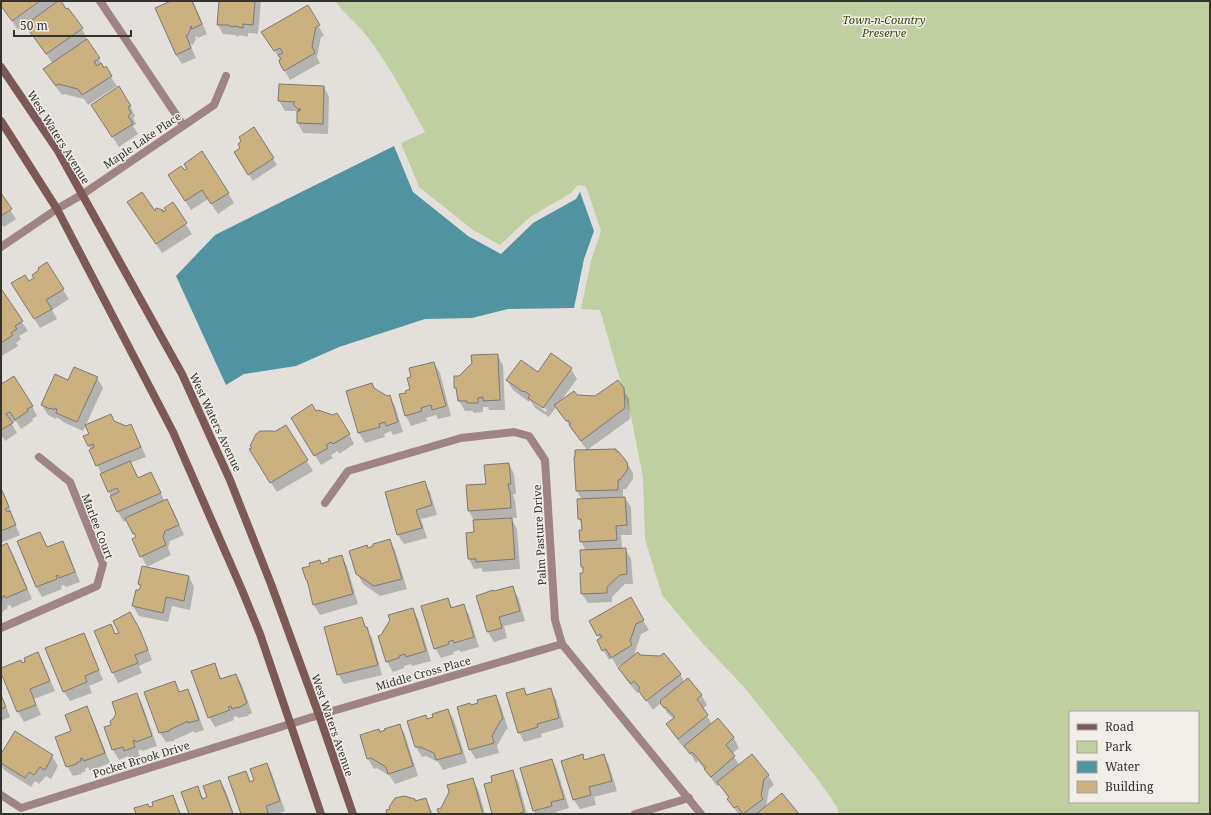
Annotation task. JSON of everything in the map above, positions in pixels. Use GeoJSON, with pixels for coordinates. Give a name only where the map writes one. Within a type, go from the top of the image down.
{"type":"FeatureCollection","features":[{"type":"Feature","properties":{"kind":"street"},"geometry":{"type":"LineString","coordinates":[[100,1],[183,125]]}},
{"type":"Feature","properties":{"kind":"street","name":"West Waters Avenue"},"geometry":{"type":"LineString","coordinates":[[1,67],[58,151],[182,374],[227,473],[319,715],[353,814]]}},
{"type":"Feature","properties":{"kind":"street","name":"Maple Lake Place"},"geometry":{"type":"LineString","coordinates":[[57,210],[214,105],[226,76]]}},
{"type":"Feature","properties":{"kind":"street"},"geometry":{"type":"LineString","coordinates":[[1,121],[57,210],[173,432],[260,634],[321,814]]}},
{"type":"Feature","properties":{"kind":"street"},"geometry":{"type":"LineString","coordinates":[[1,247],[57,210]]}},
{"type":"Feature","properties":{"kind":"street","name":"Palm Pasture Drive"},"geometry":{"type":"LineString","coordinates":[[325,503],[348,471],[461,438],[514,432],[529,436],[545,460],[555,620],[562,644],[701,814]]}},
{"type":"Feature","properties":{"kind":"street","name":"Marlee Court"},"geometry":{"type":"LineString","coordinates":[[1,628],[97,586],[103,564],[70,482],[39,457]]}},
{"type":"Feature","properties":{"kind":"street","name":"Middle Cross Place"},"geometry":{"type":"LineString","coordinates":[[290,724],[562,644]]}},
{"type":"Feature","properties":{"kind":"street","name":"Pocket Brook Drive"},"geometry":{"type":"LineString","coordinates":[[1,795],[21,808],[290,724]]}},
{"type":"Feature","properties":{"kind":"street"},"geometry":{"type":"LineString","coordinates":[[635,814],[689,798]]}},
{"type":"Feature","properties":{"kind":"green space","name":"Town-n-Country Preserve"},"geometry":{"type":"Polygon","coordinates":[[[335,1],[1210,1],[1210,814],[839,814],[837,807],[817,778],[744,687],[703,644],[662,595],[645,539],[643,478],[632,421],[600,310],[581,309],[591,261],[601,231],[587,189],[585,186],[578,185],[571,193],[530,217],[500,245],[473,230],[419,187],[401,143],[425,132],[399,85],[378,51],[366,35],[335,1]]]}},
{"type":"Feature","properties":{"kind":"water"},"geometry":{"type":"Polygon","coordinates":[[[394,146],[413,192],[468,236],[501,254],[533,223],[576,199],[580,192],[594,231],[584,259],[574,308],[508,309],[472,318],[425,319],[339,347],[296,366],[244,374],[226,385],[176,276],[215,235],[394,146]]]}},
{"type":"Feature","properties":{"kind":"building"},"geometry":{"type":"Polygon","coordinates":[[[2,1],[40,1],[12,21],[1,6],[2,1]]]}},
{"type":"Feature","properties":{"kind":"building"},"geometry":{"type":"Polygon","coordinates":[[[58,1],[61,1],[66,9],[68,8],[83,28],[46,54],[25,25],[58,1]]]}},
{"type":"Feature","properties":{"kind":"building"},"geometry":{"type":"Polygon","coordinates":[[[171,1],[192,1],[202,24],[192,29],[191,26],[190,27],[191,28],[187,36],[186,35],[191,48],[176,55],[155,8],[171,1]]]}},
{"type":"Feature","properties":{"kind":"building"},"geometry":{"type":"Polygon","coordinates":[[[219,1],[255,1],[253,25],[243,24],[243,28],[229,25],[217,25],[219,1]]]}},
{"type":"Feature","properties":{"kind":"building"},"geometry":{"type":"Polygon","coordinates":[[[308,5],[320,25],[316,27],[312,46],[315,53],[284,71],[279,60],[281,59],[278,55],[283,53],[280,48],[274,51],[261,32],[308,5]]]}},
{"type":"Feature","properties":{"kind":"building"},"geometry":{"type":"Polygon","coordinates":[[[87,39],[100,58],[94,62],[97,66],[101,63],[104,68],[106,66],[112,76],[82,95],[78,89],[58,84],[56,86],[43,69],[87,39]]]}},
{"type":"Feature","properties":{"kind":"building"},"geometry":{"type":"Polygon","coordinates":[[[279,84],[324,86],[323,124],[297,123],[297,111],[300,111],[300,108],[299,110],[293,104],[295,102],[278,101],[279,84]]]}},
{"type":"Feature","properties":{"kind":"building"},"geometry":{"type":"Polygon","coordinates":[[[119,86],[131,106],[128,107],[131,113],[128,116],[133,124],[112,137],[91,105],[119,86]]]}},
{"type":"Feature","properties":{"kind":"building"},"geometry":{"type":"Polygon","coordinates":[[[254,127],[274,158],[248,175],[234,152],[240,148],[238,144],[241,141],[239,137],[254,127]]]}},
{"type":"Feature","properties":{"kind":"building"},"geometry":{"type":"Polygon","coordinates":[[[202,151],[229,193],[211,204],[202,190],[185,201],[168,175],[181,166],[185,170],[187,169],[184,164],[202,151]]]}},
{"type":"Feature","properties":{"kind":"building"},"geometry":{"type":"Polygon","coordinates":[[[142,192],[155,211],[156,208],[163,210],[163,212],[166,210],[164,208],[173,202],[187,223],[156,244],[127,202],[142,192]]]}},
{"type":"Feature","properties":{"kind":"building"},"geometry":{"type":"Polygon","coordinates":[[[1,193],[12,209],[1,216],[1,193]]]}},
{"type":"Feature","properties":{"kind":"building"},"geometry":{"type":"Polygon","coordinates":[[[47,262],[64,289],[46,300],[52,309],[34,319],[11,283],[25,275],[29,281],[34,278],[32,275],[39,270],[38,268],[47,262]]]}},
{"type":"Feature","properties":{"kind":"building"},"geometry":{"type":"Polygon","coordinates":[[[2,290],[23,321],[15,326],[17,329],[11,333],[13,335],[1,343],[1,291],[2,290]]]}},
{"type":"Feature","properties":{"kind":"building"},"geometry":{"type":"Polygon","coordinates":[[[551,353],[572,368],[543,408],[528,398],[530,395],[506,380],[521,360],[538,372],[551,353]]]}},
{"type":"Feature","properties":{"kind":"building"},"geometry":{"type":"Polygon","coordinates":[[[498,354],[500,400],[483,401],[483,397],[478,398],[478,403],[458,401],[456,388],[454,388],[454,376],[459,376],[472,363],[471,355],[498,354]]]}},
{"type":"Feature","properties":{"kind":"building"},"geometry":{"type":"Polygon","coordinates":[[[434,362],[446,406],[432,410],[431,405],[421,408],[422,411],[405,416],[399,394],[406,393],[405,391],[410,389],[407,378],[411,377],[409,368],[434,362]]]}},
{"type":"Feature","properties":{"kind":"building"},"geometry":{"type":"Polygon","coordinates":[[[74,367],[98,377],[77,422],[56,413],[57,409],[55,408],[54,410],[41,405],[55,374],[68,380],[74,367]]]}},
{"type":"Feature","properties":{"kind":"building"},"geometry":{"type":"Polygon","coordinates":[[[14,376],[33,406],[27,409],[28,411],[15,420],[10,412],[6,414],[13,423],[1,430],[1,382],[3,383],[14,376]]]}},
{"type":"Feature","properties":{"kind":"building"},"geometry":{"type":"Polygon","coordinates":[[[618,380],[624,388],[625,408],[581,441],[569,425],[571,424],[568,420],[566,421],[554,405],[574,391],[577,395],[595,396],[618,380]]]}},
{"type":"Feature","properties":{"kind":"building"},"geometry":{"type":"Polygon","coordinates":[[[372,383],[374,388],[387,396],[390,395],[398,422],[386,426],[385,422],[379,424],[380,427],[358,433],[346,391],[372,383]]]}},
{"type":"Feature","properties":{"kind":"building"},"geometry":{"type":"Polygon","coordinates":[[[312,404],[316,411],[318,410],[333,415],[337,413],[350,434],[333,444],[331,442],[326,445],[328,448],[314,456],[291,418],[312,404]]]}},
{"type":"Feature","properties":{"kind":"building"},"geometry":{"type":"Polygon","coordinates":[[[111,414],[114,421],[126,426],[131,424],[141,447],[96,466],[89,450],[94,447],[93,444],[88,446],[83,436],[89,434],[85,425],[111,414]]]}},
{"type":"Feature","properties":{"kind":"building"},"geometry":{"type":"Polygon","coordinates":[[[286,425],[308,460],[270,483],[249,449],[252,448],[250,446],[256,434],[260,431],[274,432],[286,425]]]}},
{"type":"Feature","properties":{"kind":"building"},"geometry":{"type":"Polygon","coordinates":[[[616,449],[616,451],[618,451],[627,462],[628,469],[620,480],[618,480],[618,490],[576,491],[575,450],[616,449]]]}},
{"type":"Feature","properties":{"kind":"building"},"geometry":{"type":"Polygon","coordinates":[[[130,461],[138,478],[151,472],[161,493],[117,512],[110,496],[119,492],[117,488],[108,492],[100,474],[130,461]]]}},
{"type":"Feature","properties":{"kind":"building"},"geometry":{"type":"Polygon","coordinates":[[[509,463],[511,484],[508,484],[510,490],[511,508],[468,511],[466,485],[486,484],[484,465],[509,463]]]}},
{"type":"Feature","properties":{"kind":"building"},"geometry":{"type":"Polygon","coordinates":[[[425,481],[432,505],[416,510],[422,528],[397,535],[385,492],[425,481]]]}},
{"type":"Feature","properties":{"kind":"building"},"geometry":{"type":"Polygon","coordinates":[[[1,488],[9,507],[5,509],[7,512],[10,511],[16,525],[1,531],[1,488]]]}},
{"type":"Feature","properties":{"kind":"building"},"geometry":{"type":"Polygon","coordinates":[[[625,497],[627,525],[616,526],[617,540],[580,542],[579,530],[582,530],[581,519],[578,519],[577,499],[625,497]]]}},
{"type":"Feature","properties":{"kind":"building"},"geometry":{"type":"Polygon","coordinates":[[[167,499],[179,525],[165,531],[163,537],[166,545],[140,557],[132,539],[136,537],[125,518],[167,499]]]}},
{"type":"Feature","properties":{"kind":"building"},"geometry":{"type":"Polygon","coordinates":[[[512,518],[515,559],[476,562],[476,559],[468,559],[466,533],[474,532],[473,520],[512,518]]]}},
{"type":"Feature","properties":{"kind":"building"},"geometry":{"type":"Polygon","coordinates":[[[40,532],[47,547],[63,541],[75,572],[59,578],[58,575],[56,576],[57,579],[36,587],[17,541],[40,532]]]}},
{"type":"Feature","properties":{"kind":"building"},"geometry":{"type":"Polygon","coordinates":[[[390,539],[402,579],[374,586],[356,574],[349,551],[367,545],[368,548],[373,546],[373,544],[390,539]]]}},
{"type":"Feature","properties":{"kind":"building"},"geometry":{"type":"Polygon","coordinates":[[[7,543],[27,589],[6,598],[4,595],[1,599],[1,546],[7,543]]]}},
{"type":"Feature","properties":{"kind":"building"},"geometry":{"type":"Polygon","coordinates":[[[626,548],[627,574],[620,575],[607,587],[607,593],[581,594],[580,573],[583,573],[583,567],[581,567],[580,550],[626,548]]]}},
{"type":"Feature","properties":{"kind":"building"},"geometry":{"type":"Polygon","coordinates":[[[342,555],[353,594],[313,605],[307,580],[302,568],[310,566],[309,563],[320,560],[321,564],[329,561],[328,559],[342,555]]]}},
{"type":"Feature","properties":{"kind":"building"},"geometry":{"type":"Polygon","coordinates":[[[142,566],[189,576],[184,601],[166,597],[163,613],[132,606],[136,590],[139,590],[141,585],[138,584],[142,566]]]}},
{"type":"Feature","properties":{"kind":"building"},"geometry":{"type":"Polygon","coordinates":[[[513,586],[520,611],[499,617],[502,628],[487,632],[476,596],[493,590],[513,586]]]}},
{"type":"Feature","properties":{"kind":"building"},"geometry":{"type":"Polygon","coordinates":[[[631,597],[644,620],[636,624],[630,641],[632,645],[611,658],[606,649],[602,651],[597,640],[602,637],[600,634],[597,636],[589,621],[631,597]]]}},
{"type":"Feature","properties":{"kind":"building"},"geometry":{"type":"Polygon","coordinates":[[[448,598],[451,608],[464,604],[474,637],[454,643],[453,640],[448,642],[449,644],[434,649],[421,606],[448,598]]]}},
{"type":"Feature","properties":{"kind":"building"},"geometry":{"type":"Polygon","coordinates":[[[413,608],[426,651],[406,657],[405,654],[399,656],[399,658],[386,662],[378,636],[381,635],[390,620],[388,615],[413,608]]]}},
{"type":"Feature","properties":{"kind":"building"},"geometry":{"type":"Polygon","coordinates":[[[130,612],[140,630],[148,650],[135,655],[138,663],[112,673],[94,631],[111,624],[115,634],[119,633],[113,621],[130,612]]]}},
{"type":"Feature","properties":{"kind":"building"},"geometry":{"type":"Polygon","coordinates":[[[362,617],[365,627],[367,627],[378,665],[337,675],[324,627],[362,617]]]}},
{"type":"Feature","properties":{"kind":"building"},"geometry":{"type":"Polygon","coordinates":[[[84,633],[99,670],[85,676],[87,682],[63,692],[45,648],[84,633]]]}},
{"type":"Feature","properties":{"kind":"building"},"geometry":{"type":"Polygon","coordinates":[[[38,652],[50,681],[30,689],[36,705],[17,712],[1,673],[1,668],[21,660],[22,663],[25,662],[24,658],[38,652]]]}},
{"type":"Feature","properties":{"kind":"building"},"geometry":{"type":"Polygon","coordinates":[[[638,652],[640,655],[660,656],[664,653],[681,674],[646,701],[638,690],[640,688],[634,681],[631,684],[618,668],[638,652]]]}},
{"type":"Feature","properties":{"kind":"building"},"geometry":{"type":"Polygon","coordinates":[[[215,663],[220,679],[236,674],[247,703],[238,708],[232,709],[231,706],[228,707],[230,710],[208,718],[191,671],[215,663]]]}},
{"type":"Feature","properties":{"kind":"building"},"geometry":{"type":"Polygon","coordinates":[[[688,678],[702,695],[697,699],[708,715],[678,739],[666,724],[675,717],[665,707],[664,708],[660,701],[688,678]]]}},
{"type":"Feature","properties":{"kind":"building"},"geometry":{"type":"Polygon","coordinates":[[[175,681],[179,692],[188,689],[199,720],[188,723],[188,721],[169,730],[170,731],[159,733],[144,692],[175,681]]]}},
{"type":"Feature","properties":{"kind":"building"},"geometry":{"type":"Polygon","coordinates":[[[524,688],[526,695],[551,688],[559,718],[537,724],[538,727],[518,733],[506,693],[524,688]]]}},
{"type":"Feature","properties":{"kind":"building"},"geometry":{"type":"Polygon","coordinates":[[[137,693],[152,736],[136,742],[135,740],[133,741],[135,747],[124,751],[123,747],[112,750],[104,727],[111,725],[110,721],[116,714],[112,702],[137,693]]]}},
{"type":"Feature","properties":{"kind":"building"},"geometry":{"type":"Polygon","coordinates":[[[1,695],[6,707],[1,709],[1,695]]]}},
{"type":"Feature","properties":{"kind":"building"},"geometry":{"type":"Polygon","coordinates":[[[496,695],[503,719],[492,736],[494,743],[469,750],[457,707],[470,703],[471,705],[478,703],[477,700],[496,695]]]}},
{"type":"Feature","properties":{"kind":"building"},"geometry":{"type":"Polygon","coordinates":[[[87,706],[105,753],[84,761],[82,758],[80,759],[81,761],[76,763],[77,764],[66,767],[55,737],[71,731],[65,715],[87,706]]]}},
{"type":"Feature","properties":{"kind":"building"},"geometry":{"type":"Polygon","coordinates":[[[448,709],[462,753],[436,760],[434,753],[420,747],[415,747],[407,721],[426,715],[427,719],[433,717],[432,714],[448,709]]]}},
{"type":"Feature","properties":{"kind":"building"},"geometry":{"type":"Polygon","coordinates":[[[718,718],[734,737],[726,745],[735,756],[711,777],[704,769],[706,768],[692,752],[690,754],[684,746],[718,718]]]}},
{"type":"Feature","properties":{"kind":"building"},"geometry":{"type":"Polygon","coordinates":[[[400,724],[413,766],[388,774],[386,767],[371,758],[367,759],[360,735],[379,729],[380,732],[385,730],[384,729],[400,724]]]}},
{"type":"Feature","properties":{"kind":"building"},"geometry":{"type":"Polygon","coordinates":[[[15,731],[53,755],[45,770],[40,767],[34,775],[29,772],[25,778],[1,763],[1,754],[15,731]]]}},
{"type":"Feature","properties":{"kind":"building"},"geometry":{"type":"Polygon","coordinates":[[[583,754],[584,760],[604,754],[612,781],[589,787],[591,795],[573,800],[561,761],[583,754]]]}},
{"type":"Feature","properties":{"kind":"building"},"geometry":{"type":"Polygon","coordinates":[[[752,754],[769,775],[764,779],[761,796],[763,799],[743,814],[737,806],[734,808],[727,799],[729,797],[717,782],[752,754]]]}},
{"type":"Feature","properties":{"kind":"building"},"geometry":{"type":"Polygon","coordinates":[[[552,759],[564,799],[551,802],[552,806],[533,811],[520,768],[552,759]]]}},
{"type":"Feature","properties":{"kind":"building"},"geometry":{"type":"Polygon","coordinates":[[[267,763],[280,801],[266,806],[268,813],[265,814],[241,814],[228,777],[246,771],[250,782],[254,780],[250,769],[267,763]]]}},
{"type":"Feature","properties":{"kind":"building"},"geometry":{"type":"Polygon","coordinates":[[[513,770],[524,812],[517,814],[492,814],[484,784],[492,782],[491,776],[513,770]]]}},
{"type":"Feature","properties":{"kind":"building"},"geometry":{"type":"Polygon","coordinates":[[[473,778],[483,814],[439,814],[437,809],[441,808],[449,792],[447,785],[473,778]]]}},
{"type":"Feature","properties":{"kind":"building"},"geometry":{"type":"Polygon","coordinates":[[[220,780],[233,814],[189,814],[181,792],[198,786],[202,799],[207,797],[203,786],[220,780]]]}},
{"type":"Feature","properties":{"kind":"building"},"geometry":{"type":"Polygon","coordinates":[[[782,793],[799,814],[756,814],[782,793]]]}},
{"type":"Feature","properties":{"kind":"building"},"geometry":{"type":"Polygon","coordinates":[[[173,795],[180,814],[136,814],[134,808],[148,804],[149,807],[153,806],[152,802],[173,795]]]}},
{"type":"Feature","properties":{"kind":"building"},"geometry":{"type":"Polygon","coordinates":[[[404,796],[415,799],[415,801],[426,798],[431,814],[387,814],[386,810],[390,809],[389,807],[395,798],[404,796]]]}}]}
